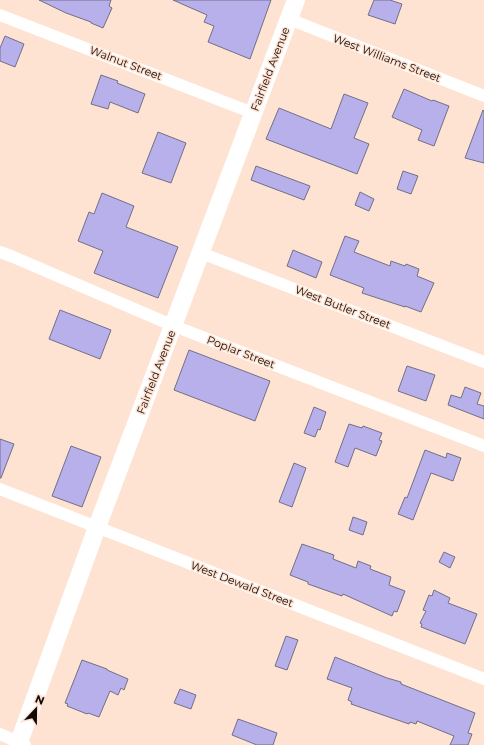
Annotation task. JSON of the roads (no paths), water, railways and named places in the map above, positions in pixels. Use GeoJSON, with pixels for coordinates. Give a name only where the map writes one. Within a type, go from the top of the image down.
{"type":"FeatureCollection","features":[{"type":"Feature","properties":{"kind":"main road","name":"Fairfield Avenue"},"geometry":{"type":"LineString","coordinates":[[21,744],[98,527],[296,0]]}},
{"type":"Feature","properties":{"kind":"street","name":"Walnut Street"},"geometry":{"type":"LineString","coordinates":[[0,14],[253,113]]}},
{"type":"Feature","properties":{"kind":"street","name":"West Williams Street"},"geometry":{"type":"LineString","coordinates":[[289,19],[484,96]]}},
{"type":"Feature","properties":{"kind":"street","name":"Poplar Street"},"geometry":{"type":"LineString","coordinates":[[0,252],[174,326],[484,446]]}},
{"type":"Feature","properties":{"kind":"street","name":"West Butler Street"},"geometry":{"type":"LineString","coordinates":[[202,253],[484,362]]}},
{"type":"Feature","properties":{"kind":"street","name":"West Dewald Street"},"geometry":{"type":"LineString","coordinates":[[0,489],[484,679]]}},
{"type":"Feature","properties":{"kind":"street"},"geometry":{"type":"LineString","coordinates":[[0,734],[21,744]]}}]}
